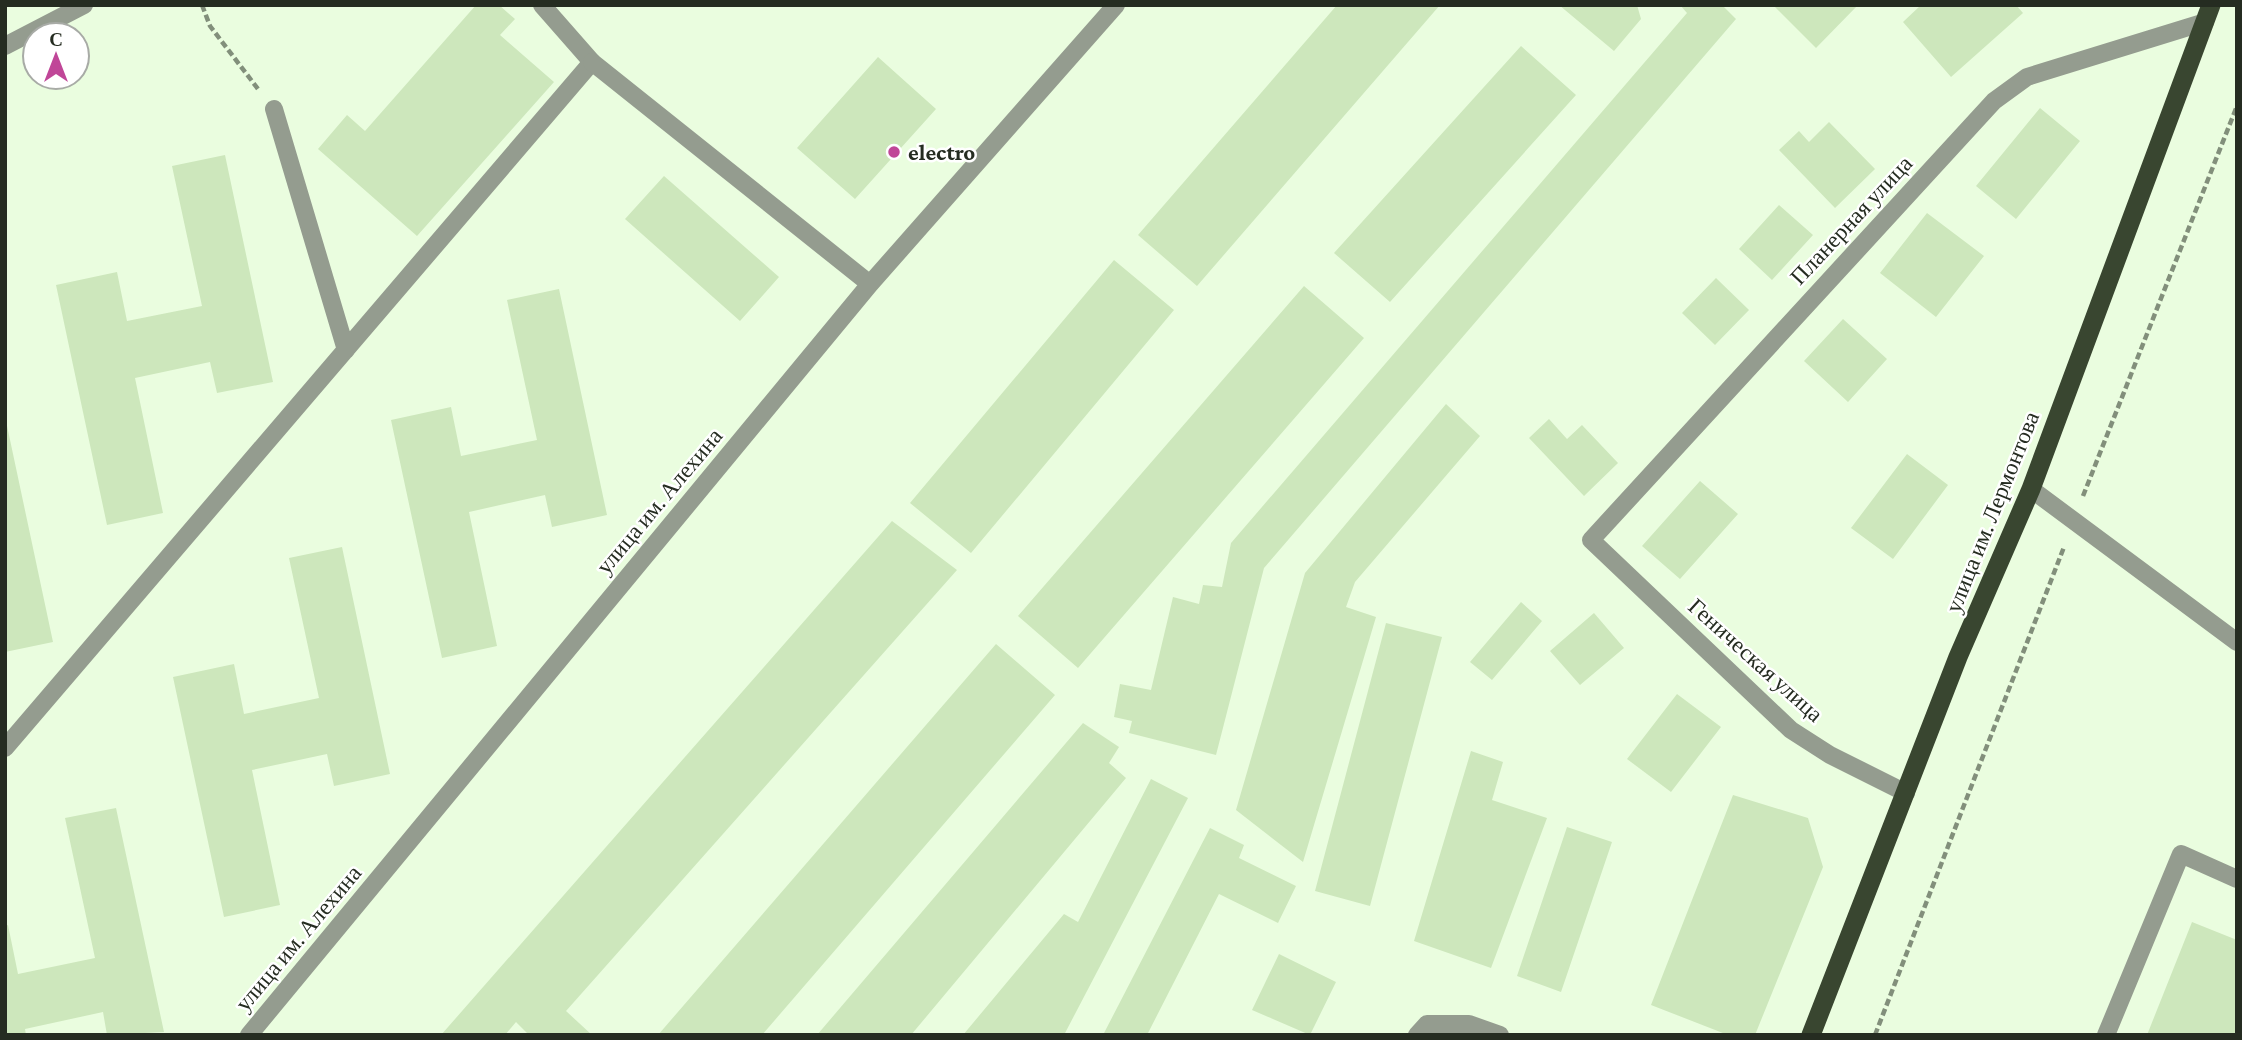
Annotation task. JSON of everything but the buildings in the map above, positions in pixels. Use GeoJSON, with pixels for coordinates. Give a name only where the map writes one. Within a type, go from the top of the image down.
{"type":"FeatureCollection","features":[{"type":"Feature","properties":{"kind":"highway","name":"улица им. Лермонтова"},"geometry":{"type":"LineString","coordinates":[[1811,1035],[1958,657],[2031,489],[2208,14]]}},
{"type":"Feature","properties":{"kind":"street"},"geometry":{"type":"LineString","coordinates":[[5,46],[84,5]]}},
{"type":"Feature","properties":{"kind":"street"},"geometry":{"type":"LineString","coordinates":[[542,5],[592,62],[870,284]]}},
{"type":"Feature","properties":{"kind":"street","name":"улица им. Алехина"},"geometry":{"type":"LineString","coordinates":[[249,1035],[870,284],[1116,5]]}},
{"type":"Feature","properties":{"kind":"street","name":"Планерная улица"},"geometry":{"type":"LineString","coordinates":[[1591,540],[1994,101],[2027,77],[2208,14]]}},
{"type":"Feature","properties":{"kind":"street"},"geometry":{"type":"LineString","coordinates":[[5,748],[592,62]]}},
{"type":"Feature","properties":{"kind":"street"},"geometry":{"type":"LineString","coordinates":[[274,109],[346,350]]}},
{"type":"Feature","properties":{"kind":"street"},"geometry":{"type":"LineString","coordinates":[[2031,489],[2237,642]]}},
{"type":"Feature","properties":{"kind":"street","name":"Геническая улица"},"geometry":{"type":"LineString","coordinates":[[1591,540],[1791,730],[1830,755],[1906,793]]}},
{"type":"Feature","properties":{"kind":"street"},"geometry":{"type":"LineString","coordinates":[[2106,1035],[2181,855],[2237,879]]}},
{"type":"Feature","properties":{"kind":"street"},"geometry":{"type":"LineString","coordinates":[[1417,1035],[1427,1024],[1469,1024],[1500,1035]]}},
{"type":"Feature","properties":{"kind":"path"},"geometry":{"type":"LineString","coordinates":[[202,5],[210,26],[274,109]]}},
{"type":"Feature","properties":{"kind":"path"},"geometry":{"type":"LineString","coordinates":[[1875,1035],[2237,106]]}},
{"type":"Feature","properties":{"kind":"place","name":"electro"},"geometry":{"type":"Point","coordinates":[894,152]}}]}
